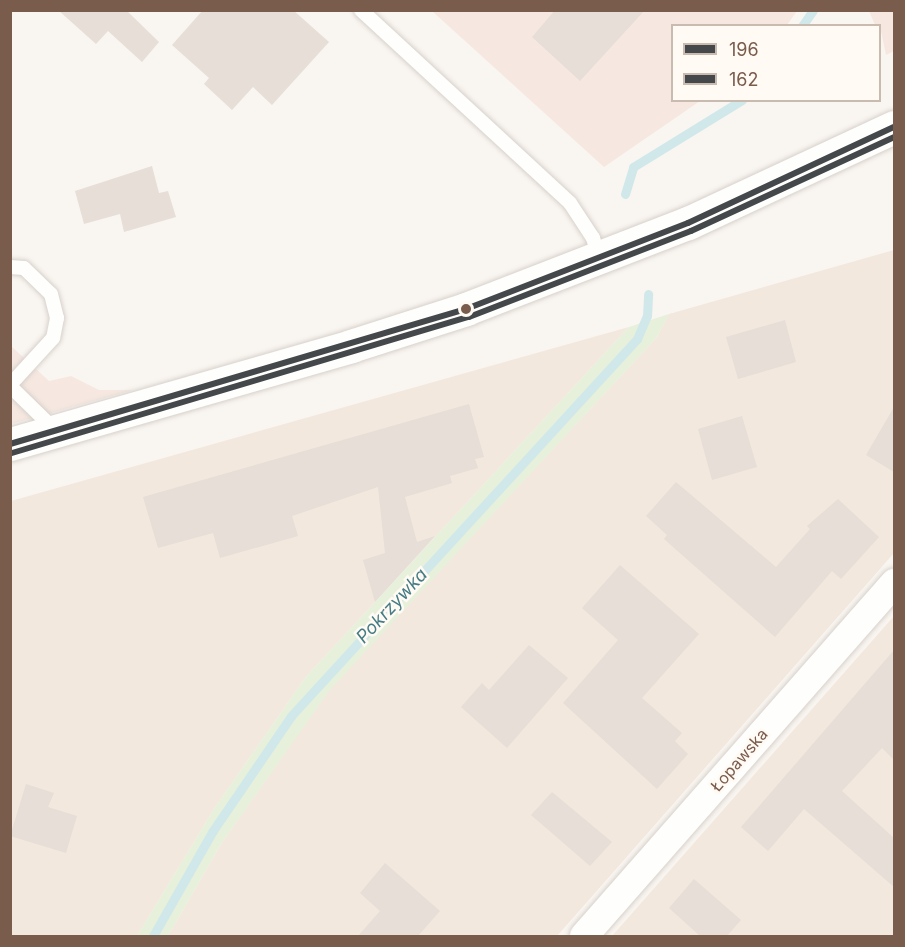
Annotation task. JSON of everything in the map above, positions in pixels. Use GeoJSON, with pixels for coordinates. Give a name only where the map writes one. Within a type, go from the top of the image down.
{"type":"FeatureCollection","features":[{"type":"Feature","properties":{"kind":"street"},"geometry":{"type":"LineString","coordinates":[[10,444],[351,346],[599,258],[731,204],[894,127]]}},
{"type":"Feature","properties":{"kind":"street","name":"Łopawska"},"geometry":{"type":"LineString","coordinates":[[584,936],[894,584]]}},
{"type":"Feature","properties":{"kind":"lane"},"geometry":{"type":"LineString","coordinates":[[361,10],[563,195],[593,238],[599,258]]}},
{"type":"Feature","properties":{"kind":"lane"},"geometry":{"type":"LineString","coordinates":[[10,267],[24,268],[51,294],[57,318],[53,338],[10,385],[56,432]]}},
{"type":"Feature","properties":{"kind":"shaded area"},"geometry":{"type":"Polygon","coordinates":[[[432,11],[797,11],[788,24],[671,24],[671,102],[699,102],[604,167],[432,11]]]}},
{"type":"Feature","properties":{"kind":"shaded area"},"geometry":{"type":"Polygon","coordinates":[[[869,11],[894,11],[894,51],[886,55],[881,24],[875,24],[869,11]]]}},
{"type":"Feature","properties":{"kind":"shaded area"},"geometry":{"type":"Polygon","coordinates":[[[894,250],[894,553],[557,936],[168,936],[221,844],[329,690],[657,337],[669,314],[894,250]]]}},
{"type":"Feature","properties":{"kind":"shaded area"},"geometry":{"type":"Polygon","coordinates":[[[629,327],[305,678],[214,809],[137,936],[11,936],[11,501],[629,327]]]}},
{"type":"Feature","properties":{"kind":"shaded area"},"geometry":{"type":"Polygon","coordinates":[[[11,346],[49,381],[71,376],[99,390],[133,390],[11,424],[11,346]]]}},
{"type":"Feature","properties":{"kind":"shaded area"},"geometry":{"type":"Polygon","coordinates":[[[894,616],[894,936],[612,936],[894,616]]]}},
{"type":"Feature","properties":{"kind":"green space"},"geometry":{"type":"Polygon","coordinates":[[[669,314],[657,337],[329,691],[221,844],[168,936],[137,936],[214,809],[305,678],[629,327],[669,314]]]}},
{"type":"Feature","properties":{"kind":"building"},"geometry":{"type":"Polygon","coordinates":[[[58,10],[126,10],[159,42],[142,62],[108,31],[96,44],[58,10]]]}},
{"type":"Feature","properties":{"kind":"building"},"geometry":{"type":"Polygon","coordinates":[[[203,10],[293,10],[329,42],[272,105],[253,87],[232,110],[204,84],[209,78],[172,45],[203,10]]]}},
{"type":"Feature","properties":{"kind":"building"},"geometry":{"type":"Polygon","coordinates":[[[555,10],[645,10],[580,81],[532,37],[555,10]]]}},
{"type":"Feature","properties":{"kind":"building"},"geometry":{"type":"Polygon","coordinates":[[[152,166],[159,193],[168,191],[176,217],[124,232],[120,214],[84,224],[75,191],[152,166]]]}},
{"type":"Feature","properties":{"kind":"building"},"geometry":{"type":"Polygon","coordinates":[[[785,320],[796,362],[738,379],[726,337],[785,320]]]}},
{"type":"Feature","properties":{"kind":"building"},"geometry":{"type":"Polygon","coordinates":[[[469,404],[484,457],[475,459],[478,468],[450,476],[452,483],[405,497],[417,542],[435,536],[375,602],[363,560],[385,553],[378,487],[292,516],[298,536],[220,558],[213,533],[158,548],[143,497],[469,404]]]}},
{"type":"Feature","properties":{"kind":"building"},"geometry":{"type":"Polygon","coordinates":[[[894,407],[894,472],[866,455],[894,407]]]}},
{"type":"Feature","properties":{"kind":"building"},"geometry":{"type":"Polygon","coordinates":[[[742,416],[757,467],[712,480],[698,429],[742,416]]]}},
{"type":"Feature","properties":{"kind":"building"},"geometry":{"type":"Polygon","coordinates":[[[676,482],[776,567],[810,529],[807,526],[838,499],[879,537],[841,579],[832,571],[775,637],[664,539],[667,535],[646,516],[676,482]]]}},
{"type":"Feature","properties":{"kind":"building"},"geometry":{"type":"Polygon","coordinates":[[[620,565],[699,634],[642,698],[682,733],[675,741],[688,754],[657,789],[563,703],[618,640],[582,608],[620,565]]]}},
{"type":"Feature","properties":{"kind":"building"},"geometry":{"type":"Polygon","coordinates":[[[529,645],[568,678],[507,748],[461,707],[482,683],[489,690],[529,645]]]}},
{"type":"Feature","properties":{"kind":"building"},"geometry":{"type":"Polygon","coordinates":[[[894,650],[894,760],[882,748],[842,791],[894,838],[894,887],[804,809],[768,851],[741,827],[894,650]]]}},
{"type":"Feature","properties":{"kind":"building"},"geometry":{"type":"Polygon","coordinates":[[[26,784],[54,793],[48,807],[77,816],[66,853],[10,836],[26,784]]]}},
{"type":"Feature","properties":{"kind":"building"},"geometry":{"type":"Polygon","coordinates":[[[552,792],[612,842],[590,866],[531,815],[552,792]]]}},
{"type":"Feature","properties":{"kind":"building"},"geometry":{"type":"Polygon","coordinates":[[[385,863],[440,911],[418,936],[358,936],[380,911],[360,893],[385,863]]]}},
{"type":"Feature","properties":{"kind":"building"},"geometry":{"type":"Polygon","coordinates":[[[694,879],[741,920],[727,936],[700,936],[669,908],[694,879]]]}},
{"type":"Feature","properties":{"kind":"waterway","name":"Pokrzywka"},"geometry":{"type":"LineString","coordinates":[[803,24],[813,10]]}},
{"type":"Feature","properties":{"kind":"waterway","name":"Pokrzywka"},"geometry":{"type":"LineString","coordinates":[[625,194],[633,167],[739,102]]}},
{"type":"Feature","properties":{"kind":"waterway","name":"Pokrzywka"},"geometry":{"type":"LineString","coordinates":[[153,936],[212,832],[291,716],[637,339],[647,316],[648,294]]}},
{"type":"Feature","properties":{"kind":"transit line","name":"196"},"geometry":{"type":"LineString","coordinates":[[10,444],[466,309],[688,223],[894,127]]}},
{"type":"Feature","properties":{"kind":"transit line","name":"162"},"geometry":{"type":"LineString","coordinates":[[12,453],[469,317],[691,231],[894,137]]}}]}
